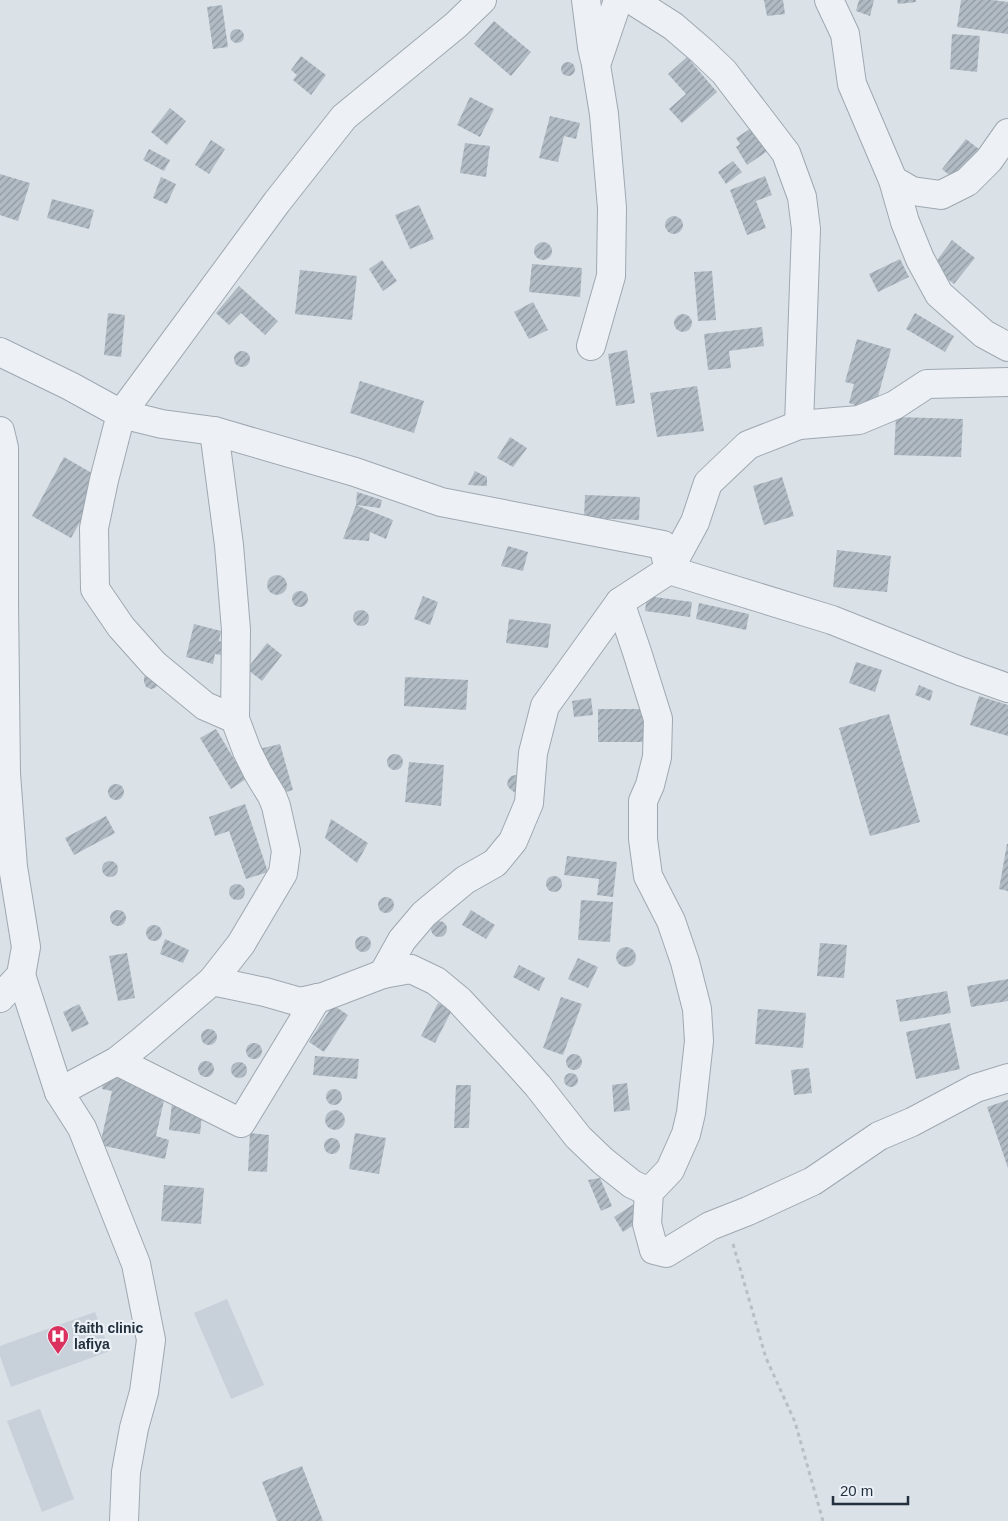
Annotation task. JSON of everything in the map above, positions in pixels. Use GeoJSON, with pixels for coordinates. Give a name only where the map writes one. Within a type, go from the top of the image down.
{"type":"FeatureCollection","features":[{"type":"Feature","properties":{"kind":"street"},"geometry":{"type":"LineString","coordinates":[[235,719],[205,706],[154,664],[121,626],[96,589],[94,528],[121,414],[277,202],[344,117],[456,25],[482,0]]}},
{"type":"Feature","properties":{"kind":"street"},"geometry":{"type":"LineString","coordinates":[[586,0],[592,48],[604,114],[612,208],[611,276],[591,346]]}},
{"type":"Feature","properties":{"kind":"street"},"geometry":{"type":"LineString","coordinates":[[596,65],[618,0]]}},
{"type":"Feature","properties":{"kind":"street"},"geometry":{"type":"LineString","coordinates":[[632,0],[673,26],[724,72],[786,153],[802,197],[806,229],[799,425]]}},
{"type":"Feature","properties":{"kind":"street"},"geometry":{"type":"LineString","coordinates":[[829,0],[844,34],[852,84],[893,180],[905,222],[920,259],[939,294],[984,334],[1008,347]]}},
{"type":"Feature","properties":{"kind":"street"},"geometry":{"type":"LineString","coordinates":[[893,180],[912,191],[941,195],[967,182],[989,160],[1008,133]]}},
{"type":"Feature","properties":{"kind":"street"},"geometry":{"type":"LineString","coordinates":[[0,352],[70,386],[121,414],[162,424],[214,431],[355,472],[441,502],[663,545],[669,570]]}},
{"type":"Feature","properties":{"kind":"street"},"geometry":{"type":"LineString","coordinates":[[383,974],[402,940],[424,914],[465,880],[495,863],[513,841],[529,803],[533,753],[545,706],[620,602],[669,570],[695,522],[708,483],[748,445],[799,425],[859,420],[895,405],[927,384],[1008,382]]}},
{"type":"Feature","properties":{"kind":"street"},"geometry":{"type":"LineString","coordinates":[[0,431],[4,448],[6,774],[13,867],[26,947],[20,975],[0,998]]}},
{"type":"Feature","properties":{"kind":"street"},"geometry":{"type":"LineString","coordinates":[[60,1092],[117,1060],[212,981],[242,944],[283,874],[286,851],[283,833],[272,796],[247,751],[235,719],[236,630],[229,545],[214,431]]}},
{"type":"Feature","properties":{"kind":"street"},"geometry":{"type":"LineString","coordinates":[[669,570],[832,620],[1008,688]]}},
{"type":"Feature","properties":{"kind":"street"},"geometry":{"type":"LineString","coordinates":[[620,602],[638,652],[658,719],[657,757],[650,786],[643,801],[643,839],[648,876],[671,921],[685,962],[697,1009],[699,1041],[691,1113],[686,1134],[670,1170],[648,1192],[647,1224],[654,1250],[666,1253],[710,1226],[813,1181],[879,1136],[912,1122],[976,1088],[1008,1078]]}},
{"type":"Feature","properties":{"kind":"street"},"geometry":{"type":"LineString","coordinates":[[212,981],[266,992],[300,1002],[317,998],[383,974],[411,970],[436,981],[459,1000],[512,1057],[538,1086],[578,1138],[632,1184],[648,1192]]}},
{"type":"Feature","properties":{"kind":"street"},"geometry":{"type":"LineString","coordinates":[[20,975],[60,1092],[82,1128],[136,1264],[151,1340],[144,1392],[134,1428],[126,1472],[124,1521]]}},
{"type":"Feature","properties":{"kind":"street"},"geometry":{"type":"LineString","coordinates":[[117,1060],[241,1122],[317,998]]}},
{"type":"Feature","properties":{"kind":"path"},"geometry":{"type":"LineString","coordinates":[[726,1220],[766,1358],[795,1422],[823,1521]]}},
{"type":"Feature","properties":{"kind":"shaded area"},"geometry":{"type":"Polygon","coordinates":[[[227,1299],[264,1385],[231,1399],[194,1313],[227,1299]]]}},
{"type":"Feature","properties":{"kind":"shaded area"},"geometry":{"type":"Polygon","coordinates":[[[95,1312],[110,1351],[11,1387],[0,1356],[0,1346],[95,1312]]]}},
{"type":"Feature","properties":{"kind":"shaded area"},"geometry":{"type":"Polygon","coordinates":[[[40,1409],[74,1499],[42,1512],[7,1421],[40,1409]]]}},
{"type":"Feature","properties":{"kind":"building"},"geometry":{"type":"Polygon","coordinates":[[[764,0],[783,0],[785,14],[767,16],[764,0]]]}},
{"type":"Feature","properties":{"kind":"building"},"geometry":{"type":"Polygon","coordinates":[[[859,0],[874,0],[870,16],[856,11],[859,0]]]}},
{"type":"Feature","properties":{"kind":"building"},"geometry":{"type":"Polygon","coordinates":[[[897,0],[916,0],[916,2],[898,4],[897,0]]]}},
{"type":"Feature","properties":{"kind":"building"},"geometry":{"type":"Polygon","coordinates":[[[961,0],[1008,2],[1008,34],[957,27],[961,0]]]}},
{"type":"Feature","properties":{"kind":"building"},"geometry":{"type":"Polygon","coordinates":[[[222,5],[228,47],[213,49],[207,7],[222,5]]]}},
{"type":"Feature","properties":{"kind":"building"},"geometry":{"type":"Polygon","coordinates":[[[494,21],[531,52],[511,76],[474,44],[494,21]]]}},
{"type":"Feature","properties":{"kind":"building"},"geometry":{"type":"Polygon","coordinates":[[[234,29],[240,29],[244,36],[240,43],[234,43],[230,39],[230,33],[234,29]]]}},
{"type":"Feature","properties":{"kind":"building"},"geometry":{"type":"Polygon","coordinates":[[[952,34],[980,36],[977,72],[950,69],[952,34]]]}},
{"type":"Feature","properties":{"kind":"building"},"geometry":{"type":"Polygon","coordinates":[[[301,56],[326,75],[311,95],[293,80],[297,75],[291,70],[301,56]]]}},
{"type":"Feature","properties":{"kind":"building"},"geometry":{"type":"Polygon","coordinates":[[[687,57],[717,92],[682,123],[669,109],[686,94],[668,74],[687,57]]]}},
{"type":"Feature","properties":{"kind":"building"},"geometry":{"type":"Polygon","coordinates":[[[565,62],[571,62],[575,69],[571,76],[565,76],[561,72],[561,66],[565,62]]]}},
{"type":"Feature","properties":{"kind":"building"},"geometry":{"type":"Polygon","coordinates":[[[470,97],[494,109],[480,137],[457,125],[470,97]]]}},
{"type":"Feature","properties":{"kind":"building"},"geometry":{"type":"Polygon","coordinates":[[[170,108],[186,121],[167,145],[151,132],[170,108]]]}},
{"type":"Feature","properties":{"kind":"building"},"geometry":{"type":"Polygon","coordinates":[[[550,116],[580,123],[576,139],[564,136],[558,162],[539,158],[550,116]]]}},
{"type":"Feature","properties":{"kind":"building"},"geometry":{"type":"Polygon","coordinates":[[[756,125],[772,148],[747,165],[736,147],[740,144],[736,138],[756,125]]]}},
{"type":"Feature","properties":{"kind":"building"},"geometry":{"type":"Polygon","coordinates":[[[966,139],[980,150],[955,180],[942,169],[966,139]]]}},
{"type":"Feature","properties":{"kind":"building"},"geometry":{"type":"Polygon","coordinates":[[[211,140],[225,149],[209,174],[195,165],[211,140]]]}},
{"type":"Feature","properties":{"kind":"building"},"geometry":{"type":"Polygon","coordinates":[[[465,143],[490,146],[486,177],[460,173],[465,143]]]}},
{"type":"Feature","properties":{"kind":"building"},"geometry":{"type":"Polygon","coordinates":[[[149,149],[170,160],[164,171],[143,160],[149,149]]]}},
{"type":"Feature","properties":{"kind":"building"},"geometry":{"type":"Polygon","coordinates":[[[733,161],[742,172],[726,184],[718,172],[733,161]]]}},
{"type":"Feature","properties":{"kind":"building"},"geometry":{"type":"Polygon","coordinates":[[[0,174],[30,183],[18,221],[0,215],[0,174]]]}},
{"type":"Feature","properties":{"kind":"building"},"geometry":{"type":"Polygon","coordinates":[[[765,176],[772,195],[756,201],[766,228],[747,235],[730,190],[765,176]]]}},
{"type":"Feature","properties":{"kind":"building"},"geometry":{"type":"Polygon","coordinates":[[[161,177],[176,184],[167,204],[153,198],[161,177]]]}},
{"type":"Feature","properties":{"kind":"building"},"geometry":{"type":"Polygon","coordinates":[[[52,199],[94,210],[89,229],[47,218],[52,199]]]}},
{"type":"Feature","properties":{"kind":"building"},"geometry":{"type":"Polygon","coordinates":[[[419,205],[434,239],[410,249],[395,215],[419,205]]]}},
{"type":"Feature","properties":{"kind":"building"},"geometry":{"type":"Polygon","coordinates":[[[670,216],[678,216],[683,221],[681,232],[670,234],[665,229],[665,221],[670,216]]]}},
{"type":"Feature","properties":{"kind":"building"},"geometry":{"type":"Polygon","coordinates":[[[952,240],[975,258],[954,284],[932,267],[952,240]]]}},
{"type":"Feature","properties":{"kind":"building"},"geometry":{"type":"Polygon","coordinates":[[[539,242],[547,242],[552,247],[550,258],[539,260],[534,255],[534,247],[539,242]]]}},
{"type":"Feature","properties":{"kind":"building"},"geometry":{"type":"Polygon","coordinates":[[[900,259],[909,277],[878,292],[869,274],[900,259]]]}},
{"type":"Feature","properties":{"kind":"building"},"geometry":{"type":"Polygon","coordinates":[[[382,260],[397,281],[383,291],[369,269],[382,260]]]}},
{"type":"Feature","properties":{"kind":"building"},"geometry":{"type":"Polygon","coordinates":[[[532,264],[582,268],[580,297],[529,292],[532,264]]]}},
{"type":"Feature","properties":{"kind":"building"},"geometry":{"type":"Polygon","coordinates":[[[300,270],[357,276],[352,320],[295,314],[300,270]]]}},
{"type":"Feature","properties":{"kind":"building"},"geometry":{"type":"Polygon","coordinates":[[[712,271],[716,320],[698,321],[694,272],[712,271]]]}},
{"type":"Feature","properties":{"kind":"building"},"geometry":{"type":"Polygon","coordinates":[[[239,286],[278,321],[265,335],[241,313],[229,325],[216,313],[239,286]]]}},
{"type":"Feature","properties":{"kind":"building"},"geometry":{"type":"Polygon","coordinates":[[[533,302],[548,330],[529,339],[514,312],[533,302]]]}},
{"type":"Feature","properties":{"kind":"building"},"geometry":{"type":"Polygon","coordinates":[[[108,313],[125,315],[121,357],[104,355],[108,313]]]}},
{"type":"Feature","properties":{"kind":"building"},"geometry":{"type":"Polygon","coordinates":[[[915,313],[954,336],[945,352],[906,329],[915,313]]]}},
{"type":"Feature","properties":{"kind":"building"},"geometry":{"type":"Polygon","coordinates":[[[679,314],[687,314],[692,319],[690,330],[679,332],[674,327],[674,319],[679,314]]]}},
{"type":"Feature","properties":{"kind":"building"},"geometry":{"type":"Polygon","coordinates":[[[762,327],[764,346],[729,351],[731,368],[708,370],[704,334],[762,327]]]}},
{"type":"Feature","properties":{"kind":"building"},"geometry":{"type":"Polygon","coordinates":[[[857,339],[891,349],[874,411],[849,403],[854,384],[845,382],[857,339]]]}},
{"type":"Feature","properties":{"kind":"building"},"geometry":{"type":"Polygon","coordinates":[[[627,350],[635,403],[616,406],[608,354],[627,350]]]}},
{"type":"Feature","properties":{"kind":"building"},"geometry":{"type":"Polygon","coordinates":[[[239,351],[245,351],[250,356],[248,365],[239,367],[234,362],[234,356],[239,351]]]}},
{"type":"Feature","properties":{"kind":"building"},"geometry":{"type":"Polygon","coordinates":[[[360,381],[424,401],[414,433],[350,413],[360,381]]]}},
{"type":"Feature","properties":{"kind":"building"},"geometry":{"type":"Polygon","coordinates":[[[697,386],[704,431],[657,437],[650,393],[697,386]]]}},
{"type":"Feature","properties":{"kind":"building"},"geometry":{"type":"Polygon","coordinates":[[[896,417],[963,419],[961,457],[894,455],[896,417]]]}},
{"type":"Feature","properties":{"kind":"building"},"geometry":{"type":"Polygon","coordinates":[[[510,437],[527,448],[513,467],[497,458],[510,437]]]}},
{"type":"Feature","properties":{"kind":"building"},"geometry":{"type":"Polygon","coordinates":[[[64,457],[104,480],[71,538],[32,516],[64,457]]]}},
{"type":"Feature","properties":{"kind":"building"},"geometry":{"type":"Polygon","coordinates":[[[475,471],[487,477],[487,486],[468,485],[475,471]]]}},
{"type":"Feature","properties":{"kind":"building"},"geometry":{"type":"Polygon","coordinates":[[[782,477],[794,516],[764,525],[753,486],[782,477]]]}},
{"type":"Feature","properties":{"kind":"building"},"geometry":{"type":"Polygon","coordinates":[[[357,492],[382,500],[380,508],[356,505],[357,492]]]}},
{"type":"Feature","properties":{"kind":"building"},"geometry":{"type":"Polygon","coordinates":[[[585,495],[640,497],[639,520],[584,518],[585,495]]]}},
{"type":"Feature","properties":{"kind":"building"},"geometry":{"type":"Polygon","coordinates":[[[356,505],[393,520],[386,539],[370,532],[369,541],[343,539],[356,505]]]}},
{"type":"Feature","properties":{"kind":"building"},"geometry":{"type":"Polygon","coordinates":[[[508,546],[528,552],[523,571],[501,566],[508,546]]]}},
{"type":"Feature","properties":{"kind":"building"},"geometry":{"type":"Polygon","coordinates":[[[837,550],[891,556],[887,592],[833,587],[837,550]]]}},
{"type":"Feature","properties":{"kind":"building"},"geometry":{"type":"Polygon","coordinates":[[[277,575],[284,578],[287,585],[284,592],[277,595],[270,592],[267,585],[270,578],[277,575]]]}},
{"type":"Feature","properties":{"kind":"building"},"geometry":{"type":"Polygon","coordinates":[[[300,591],[306,593],[308,599],[306,605],[300,607],[294,605],[292,599],[294,593],[300,591]]]}},
{"type":"Feature","properties":{"kind":"building"},"geometry":{"type":"Polygon","coordinates":[[[423,596],[438,602],[430,625],[414,619],[423,596]]]}},
{"type":"Feature","properties":{"kind":"building"},"geometry":{"type":"Polygon","coordinates":[[[647,596],[692,602],[690,617],[645,611],[647,596]]]}},
{"type":"Feature","properties":{"kind":"building"},"geometry":{"type":"Polygon","coordinates":[[[699,603],[749,614],[746,630],[696,619],[699,603]]]}},
{"type":"Feature","properties":{"kind":"building"},"geometry":{"type":"Polygon","coordinates":[[[361,610],[367,612],[369,618],[367,624],[361,626],[355,624],[353,618],[355,612],[361,610]]]}},
{"type":"Feature","properties":{"kind":"building"},"geometry":{"type":"Polygon","coordinates":[[[509,619],[551,624],[548,648],[506,643],[509,619]]]}},
{"type":"Feature","properties":{"kind":"building"},"geometry":{"type":"Polygon","coordinates":[[[194,624],[221,631],[219,641],[225,643],[222,655],[215,654],[213,664],[186,657],[194,624]]]}},
{"type":"Feature","properties":{"kind":"building"},"geometry":{"type":"Polygon","coordinates":[[[267,643],[282,655],[262,681],[247,669],[267,643]]]}},
{"type":"Feature","properties":{"kind":"building"},"geometry":{"type":"Polygon","coordinates":[[[856,662],[882,670],[875,692],[849,683],[856,662]]]}},
{"type":"Feature","properties":{"kind":"building"},"geometry":{"type":"Polygon","coordinates":[[[147,674],[159,684],[155,688],[146,687],[144,677],[147,674]]]}},
{"type":"Feature","properties":{"kind":"building"},"geometry":{"type":"Polygon","coordinates":[[[405,677],[468,680],[466,710],[404,706],[405,677]]]}},
{"type":"Feature","properties":{"kind":"building"},"geometry":{"type":"Polygon","coordinates":[[[919,685],[933,691],[930,701],[915,695],[919,685]]]}},
{"type":"Feature","properties":{"kind":"building"},"geometry":{"type":"Polygon","coordinates":[[[979,696],[1008,705],[1008,736],[970,725],[979,696]]]}},
{"type":"Feature","properties":{"kind":"building"},"geometry":{"type":"Polygon","coordinates":[[[591,698],[593,715],[574,717],[572,701],[591,698]]]}},
{"type":"Feature","properties":{"kind":"building"},"geometry":{"type":"Polygon","coordinates":[[[598,709],[643,709],[643,742],[598,742],[598,709]]]}},
{"type":"Feature","properties":{"kind":"building"},"geometry":{"type":"Polygon","coordinates":[[[889,714],[920,822],[870,836],[839,728],[889,714]]]}},
{"type":"Feature","properties":{"kind":"building"},"geometry":{"type":"Polygon","coordinates":[[[216,729],[246,779],[231,789],[200,738],[216,729]]]}},
{"type":"Feature","properties":{"kind":"building"},"geometry":{"type":"Polygon","coordinates":[[[280,744],[293,790],[272,796],[259,749],[280,744]]]}},
{"type":"Feature","properties":{"kind":"building"},"geometry":{"type":"Polygon","coordinates":[[[395,754],[401,756],[403,762],[401,768],[395,770],[389,768],[387,762],[389,756],[395,754]]]}},
{"type":"Feature","properties":{"kind":"building"},"geometry":{"type":"Polygon","coordinates":[[[409,762],[444,765],[441,806],[405,802],[409,762]]]}},
{"type":"Feature","properties":{"kind":"building"},"geometry":{"type":"Polygon","coordinates":[[[516,775],[520,777],[519,790],[514,792],[507,785],[511,776],[516,775]]]}},
{"type":"Feature","properties":{"kind":"building"},"geometry":{"type":"Polygon","coordinates":[[[116,784],[122,786],[124,792],[122,798],[116,800],[110,798],[108,792],[110,786],[116,784]]]}},
{"type":"Feature","properties":{"kind":"building"},"geometry":{"type":"Polygon","coordinates":[[[245,804],[268,872],[246,879],[229,831],[215,836],[209,817],[245,804]]]}},
{"type":"Feature","properties":{"kind":"building"},"geometry":{"type":"Polygon","coordinates":[[[106,816],[115,833],[74,855],[65,838],[106,816]]]}},
{"type":"Feature","properties":{"kind":"building"},"geometry":{"type":"Polygon","coordinates":[[[331,819],[368,843],[357,863],[325,838],[331,819]]]}},
{"type":"Feature","properties":{"kind":"building"},"geometry":{"type":"Polygon","coordinates":[[[1008,844],[1008,891],[999,889],[1008,844]]]}},
{"type":"Feature","properties":{"kind":"building"},"geometry":{"type":"Polygon","coordinates":[[[567,856],[617,862],[613,897],[597,895],[599,879],[564,875],[567,856]]]}},
{"type":"Feature","properties":{"kind":"building"},"geometry":{"type":"Polygon","coordinates":[[[110,861],[116,863],[118,869],[116,875],[110,877],[104,875],[102,869],[104,863],[110,861]]]}},
{"type":"Feature","properties":{"kind":"building"},"geometry":{"type":"Polygon","coordinates":[[[554,876],[560,878],[562,884],[560,890],[554,892],[548,890],[546,884],[548,878],[554,876]]]}},
{"type":"Feature","properties":{"kind":"building"},"geometry":{"type":"Polygon","coordinates":[[[237,884],[243,886],[245,892],[243,898],[237,900],[231,898],[229,892],[231,886],[237,884]]]}},
{"type":"Feature","properties":{"kind":"building"},"geometry":{"type":"Polygon","coordinates":[[[386,897],[392,899],[394,905],[392,911],[386,913],[380,911],[378,905],[380,899],[386,897]]]}},
{"type":"Feature","properties":{"kind":"building"},"geometry":{"type":"Polygon","coordinates":[[[581,900],[613,902],[610,942],[578,940],[581,900]]]}},
{"type":"Feature","properties":{"kind":"building"},"geometry":{"type":"Polygon","coordinates":[[[118,910],[124,912],[126,918],[124,924],[118,926],[112,924],[110,918],[112,912],[118,910]]]}},
{"type":"Feature","properties":{"kind":"building"},"geometry":{"type":"Polygon","coordinates":[[[471,910],[495,925],[486,939],[462,925],[471,910]]]}},
{"type":"Feature","properties":{"kind":"building"},"geometry":{"type":"Polygon","coordinates":[[[439,921],[445,923],[447,929],[445,935],[439,937],[433,935],[431,929],[433,923],[439,921]]]}},
{"type":"Feature","properties":{"kind":"building"},"geometry":{"type":"Polygon","coordinates":[[[154,925],[160,927],[162,933],[160,939],[154,941],[148,939],[146,933],[148,927],[154,925]]]}},
{"type":"Feature","properties":{"kind":"building"},"geometry":{"type":"Polygon","coordinates":[[[363,936],[369,938],[371,944],[369,950],[363,952],[357,950],[355,944],[357,938],[363,936]]]}},
{"type":"Feature","properties":{"kind":"building"},"geometry":{"type":"Polygon","coordinates":[[[165,939],[189,950],[183,963],[160,954],[165,939]]]}},
{"type":"Feature","properties":{"kind":"building"},"geometry":{"type":"Polygon","coordinates":[[[820,943],[847,945],[844,978],[817,976],[820,943]]]}},
{"type":"Feature","properties":{"kind":"building"},"geometry":{"type":"Polygon","coordinates":[[[626,947],[633,950],[636,957],[633,964],[626,967],[619,964],[616,957],[619,950],[626,947]]]}},
{"type":"Feature","properties":{"kind":"building"},"geometry":{"type":"Polygon","coordinates":[[[127,953],[135,998],[118,1001],[109,956],[127,953]]]}},
{"type":"Feature","properties":{"kind":"building"},"geometry":{"type":"Polygon","coordinates":[[[578,958],[598,967],[588,988],[568,979],[578,958]]]}},
{"type":"Feature","properties":{"kind":"building"},"geometry":{"type":"Polygon","coordinates":[[[519,965],[545,978],[539,991],[513,977],[519,965]]]}},
{"type":"Feature","properties":{"kind":"building"},"geometry":{"type":"Polygon","coordinates":[[[1008,979],[1008,1001],[971,1007],[967,986],[1008,979]]]}},
{"type":"Feature","properties":{"kind":"building"},"geometry":{"type":"Polygon","coordinates":[[[947,991],[951,1013],[900,1022],[896,1000],[947,991]]]}},
{"type":"Feature","properties":{"kind":"building"},"geometry":{"type":"Polygon","coordinates":[[[561,997],[582,1004],[563,1055],[543,1048],[561,997]]]}},
{"type":"Feature","properties":{"kind":"building"},"geometry":{"type":"Polygon","coordinates":[[[438,1003],[452,1010],[435,1043],[421,1036],[438,1003]]]}},
{"type":"Feature","properties":{"kind":"building"},"geometry":{"type":"Polygon","coordinates":[[[79,1004],[89,1024],[72,1032],[63,1012],[79,1004]]]}},
{"type":"Feature","properties":{"kind":"building"},"geometry":{"type":"Polygon","coordinates":[[[333,1005],[348,1015],[324,1052],[309,1042],[333,1005]]]}},
{"type":"Feature","properties":{"kind":"building"},"geometry":{"type":"Polygon","coordinates":[[[758,1009],[806,1013],[803,1048],[755,1044],[758,1009]]]}},
{"type":"Feature","properties":{"kind":"building"},"geometry":{"type":"Polygon","coordinates":[[[950,1023],[960,1069],[916,1079],[906,1032],[950,1023]]]}},
{"type":"Feature","properties":{"kind":"building"},"geometry":{"type":"Polygon","coordinates":[[[209,1029],[215,1031],[217,1037],[215,1043],[209,1045],[203,1043],[201,1037],[203,1031],[209,1029]]]}},
{"type":"Feature","properties":{"kind":"building"},"geometry":{"type":"Polygon","coordinates":[[[254,1043],[260,1045],[262,1051],[260,1057],[254,1059],[248,1057],[246,1051],[248,1045],[254,1043]]]}},
{"type":"Feature","properties":{"kind":"building"},"geometry":{"type":"Polygon","coordinates":[[[574,1054],[580,1056],[582,1062],[580,1068],[574,1070],[568,1068],[566,1062],[568,1056],[574,1054]]]}},
{"type":"Feature","properties":{"kind":"building"},"geometry":{"type":"Polygon","coordinates":[[[315,1056],[359,1059],[357,1079],[313,1075],[315,1056]]]}},
{"type":"Feature","properties":{"kind":"building"},"geometry":{"type":"Polygon","coordinates":[[[206,1061],[212,1063],[214,1069],[212,1075],[206,1077],[200,1075],[198,1069],[200,1063],[206,1061]]]}},
{"type":"Feature","properties":{"kind":"building"},"geometry":{"type":"Polygon","coordinates":[[[239,1062],[245,1064],[247,1070],[245,1076],[239,1078],[233,1076],[231,1070],[233,1064],[239,1062]]]}},
{"type":"Feature","properties":{"kind":"building"},"geometry":{"type":"Polygon","coordinates":[[[809,1068],[812,1093],[794,1095],[791,1070],[809,1068]]]}},
{"type":"Feature","properties":{"kind":"building"},"geometry":{"type":"Polygon","coordinates":[[[105,1073],[167,1087],[156,1136],[169,1140],[165,1159],[100,1145],[112,1091],[102,1089],[105,1073]]]}},
{"type":"Feature","properties":{"kind":"building"},"geometry":{"type":"Polygon","coordinates":[[[571,1073],[576,1075],[578,1080],[576,1085],[571,1087],[566,1085],[564,1080],[566,1075],[571,1073]]]}},
{"type":"Feature","properties":{"kind":"building"},"geometry":{"type":"Polygon","coordinates":[[[627,1083],[630,1110],[614,1112],[612,1085],[627,1083]]]}},
{"type":"Feature","properties":{"kind":"building"},"geometry":{"type":"Polygon","coordinates":[[[456,1085],[471,1085],[469,1128],[454,1128],[456,1085]]]}},
{"type":"Feature","properties":{"kind":"building"},"geometry":{"type":"Polygon","coordinates":[[[334,1089],[340,1091],[342,1097],[340,1103],[334,1105],[328,1103],[326,1097],[328,1091],[334,1089]]]}},
{"type":"Feature","properties":{"kind":"building"},"geometry":{"type":"Polygon","coordinates":[[[1008,1100],[1008,1168],[987,1107],[1008,1100]]]}},
{"type":"Feature","properties":{"kind":"building"},"geometry":{"type":"Polygon","coordinates":[[[172,1103],[203,1106],[200,1134],[169,1130],[172,1103]]]}},
{"type":"Feature","properties":{"kind":"building"},"geometry":{"type":"Polygon","coordinates":[[[335,1110],[342,1113],[345,1120],[342,1127],[335,1130],[328,1127],[325,1120],[328,1113],[335,1110]]]}},
{"type":"Feature","properties":{"kind":"building"},"geometry":{"type":"Polygon","coordinates":[[[250,1133],[269,1135],[267,1172],[248,1171],[250,1133]]]}},
{"type":"Feature","properties":{"kind":"building"},"geometry":{"type":"Polygon","coordinates":[[[355,1133],[386,1138],[379,1174],[349,1169],[355,1133]]]}},
{"type":"Feature","properties":{"kind":"building"},"geometry":{"type":"Polygon","coordinates":[[[329,1138],[335,1138],[340,1143],[338,1152],[329,1154],[324,1149],[324,1143],[329,1138]]]}},
{"type":"Feature","properties":{"kind":"building"},"geometry":{"type":"Polygon","coordinates":[[[600,1178],[612,1206],[601,1211],[588,1180],[600,1178]]]}},
{"type":"Feature","properties":{"kind":"building"},"geometry":{"type":"Polygon","coordinates":[[[164,1185],[204,1188],[201,1224],[161,1221],[164,1185]]]}},
{"type":"Feature","properties":{"kind":"building"},"geometry":{"type":"Polygon","coordinates":[[[634,1204],[643,1219],[623,1232],[614,1217],[634,1204]]]}},
{"type":"Feature","properties":{"kind":"building"},"geometry":{"type":"Polygon","coordinates":[[[302,1466],[323,1521],[277,1521],[262,1482],[302,1466]]]}},
{"type":"Feature","properties":{"kind":"place","name":"faith clinic lafiya"},"geometry":{"type":"Point","coordinates":[58,1355]}}]}
